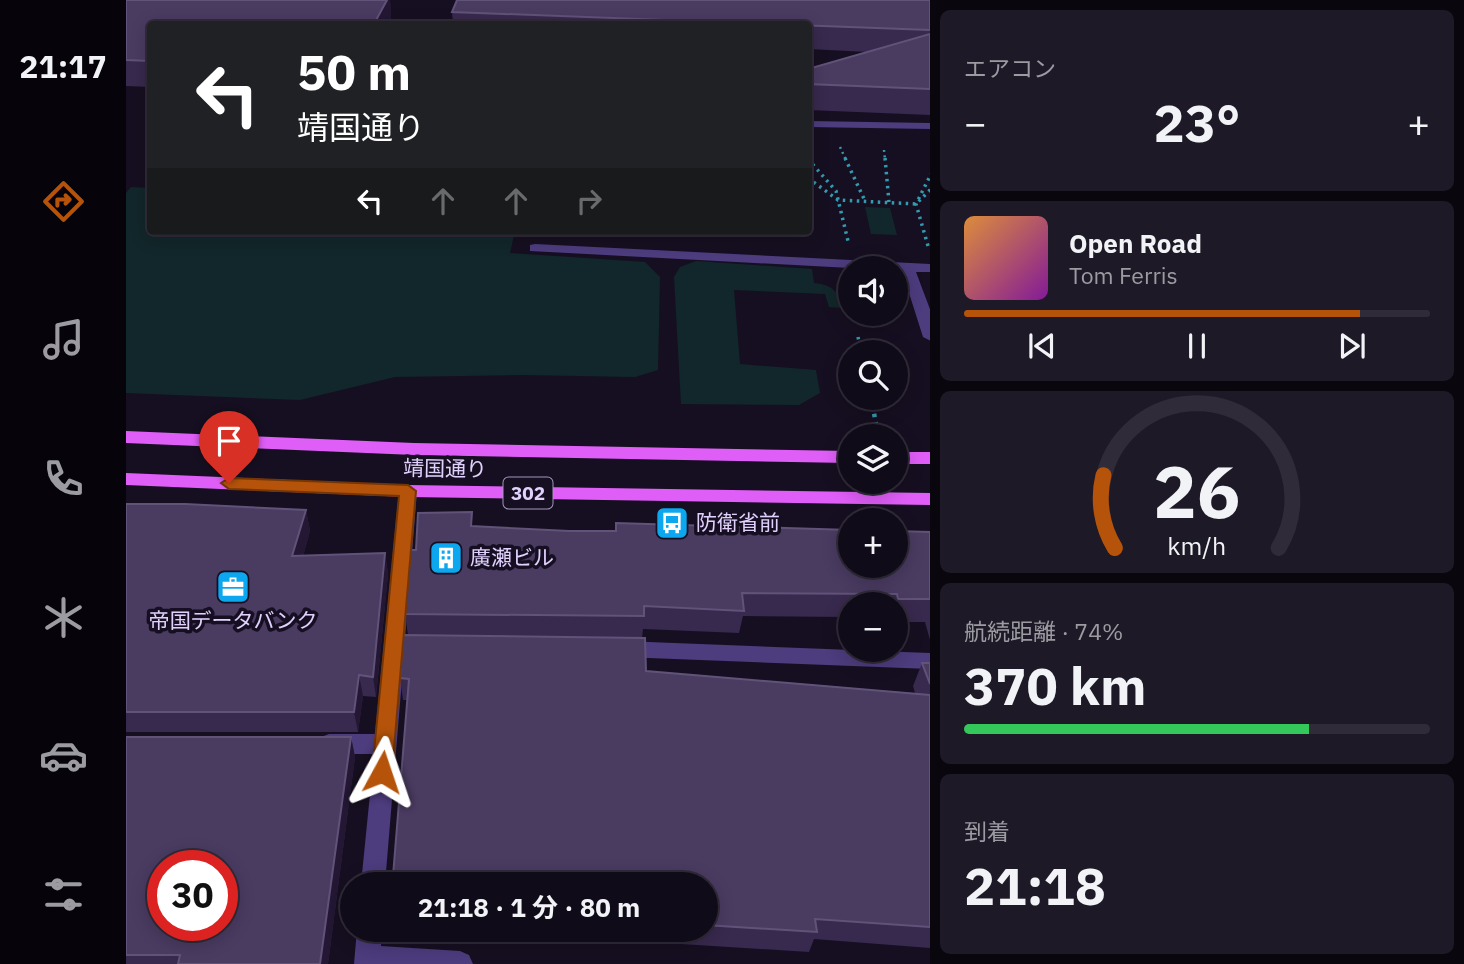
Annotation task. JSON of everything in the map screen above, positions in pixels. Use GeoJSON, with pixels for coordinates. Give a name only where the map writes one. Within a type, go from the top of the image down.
{"type":"FeatureCollection","features":[{"type":"Feature","properties":{"kind":"main road","name":"靖国通り"},"geometry":{"type":"LineString","coordinates":[[126,437],[414,449],[838,457]]}},
{"type":"Feature","properties":{"kind":"main road"},"geometry":{"type":"LineString","coordinates":[[908,458],[930,458]]}},
{"type":"Feature","properties":{"kind":"main road","name":"靖国通り"},"geometry":{"type":"LineString","coordinates":[[126,479],[408,491],[930,499]]}},
{"type":"Feature","properties":{"kind":"street"},"geometry":{"type":"LineString","coordinates":[[812,124],[930,126]]}},
{"type":"Feature","properties":{"kind":"street"},"geometry":{"type":"LineString","coordinates":[[535,248],[838,263]]}},
{"type":"Feature","properties":{"kind":"street"},"geometry":{"type":"LineString","coordinates":[[930,268],[908,267],[930,337]]}},
{"type":"Feature","properties":{"kind":"street"},"geometry":{"type":"LineString","coordinates":[[374,872],[408,491]]}},
{"type":"Feature","properties":{"kind":"street"},"geometry":{"type":"LineString","coordinates":[[394,647],[449,647]]}},
{"type":"Feature","properties":{"kind":"street"},"geometry":{"type":"LineString","coordinates":[[599,648],[930,661]]}},
{"type":"Feature","properties":{"kind":"street"},"geometry":{"type":"LineString","coordinates":[[303,745],[384,744]]}},
{"type":"Feature","properties":{"kind":"street"},"geometry":{"type":"LineString","coordinates":[[369,942],[367,961],[460,964]]}},
{"type":"Feature","properties":{"kind":"path"},"geometry":{"type":"LineString","coordinates":[[829,124],[865,201]]}},
{"type":"Feature","properties":{"kind":"path"},"geometry":{"type":"LineString","coordinates":[[881,124],[889,202]]}},
{"type":"Feature","properties":{"kind":"path"},"geometry":{"type":"LineString","coordinates":[[812,164],[836,191],[848,242]]}},
{"type":"Feature","properties":{"kind":"path"},"geometry":{"type":"LineString","coordinates":[[928,246],[916,204],[930,174]]}},
{"type":"Feature","properties":{"kind":"path"},"geometry":{"type":"LineString","coordinates":[[812,181],[838,200],[916,204]]}},
{"type":"Feature","properties":{"kind":"path"},"geometry":{"type":"LineString","coordinates":[[916,204],[930,189]]}},
{"type":"Feature","properties":{"kind":"path"},"geometry":{"type":"LineString","coordinates":[[873,410],[876,424]]}},
{"type":"Feature","properties":{"kind":"green space"},"geometry":{"type":"Polygon","coordinates":[[[131,187],[147,188],[147,235],[514,235],[510,253],[645,262],[660,277],[658,370],[635,377],[395,377],[300,400],[126,393],[126,193],[131,187]]]}},
{"type":"Feature","properties":{"kind":"green space"},"geometry":{"type":"Polygon","coordinates":[[[865,207],[890,208],[897,235],[871,234],[865,207]]]}},
{"type":"Feature","properties":{"kind":"green space"},"geometry":{"type":"Polygon","coordinates":[[[696,261],[812,269],[814,283],[826,285],[838,296],[838,308],[829,307],[825,294],[734,290],[740,364],[816,370],[820,393],[799,405],[681,404],[674,277],[680,267],[696,261]]]}},
{"type":"Feature","properties":{"kind":"building"},"geometry":{"type":"Polygon","coordinates":[[[126,0],[387,0],[376,21],[147,21],[147,61],[126,60],[126,0]]]}},
{"type":"Feature","properties":{"kind":"building"},"geometry":{"type":"Polygon","coordinates":[[[457,0],[930,0],[930,30],[812,26],[812,21],[691,21],[452,12],[457,0]]]}},
{"type":"Feature","properties":{"kind":"building"},"geometry":{"type":"Polygon","coordinates":[[[930,34],[930,89],[812,84],[812,68],[930,34]]]}},
{"type":"Feature","properties":{"kind":"building"},"geometry":{"type":"Polygon","coordinates":[[[126,504],[306,510],[292,556],[385,553],[373,677],[359,675],[354,712],[126,712],[126,504]]]}},
{"type":"Feature","properties":{"kind":"building"},"geometry":{"type":"Polygon","coordinates":[[[472,512],[471,526],[569,531],[616,531],[616,523],[838,530],[838,578],[908,578],[908,531],[930,532],[930,599],[908,599],[908,592],[742,593],[744,611],[644,606],[644,616],[405,614],[410,550],[416,550],[418,513],[472,512]]]}},
{"type":"Feature","properties":{"kind":"building"},"geometry":{"type":"Polygon","coordinates":[[[403,635],[645,638],[646,671],[930,695],[930,927],[815,919],[817,932],[718,926],[718,872],[393,872],[409,679],[400,678],[403,635]]]}},
{"type":"Feature","properties":{"kind":"building"},"geometry":{"type":"Polygon","coordinates":[[[922,663],[930,663],[930,684],[922,663]]]}},
{"type":"Feature","properties":{"kind":"building"},"geometry":{"type":"Polygon","coordinates":[[[126,737],[351,737],[320,964],[178,964],[180,955],[126,955],[126,737]]]}},
{"type":"Feature","properties":{"kind":"place","name":"防衛省前"},"geometry":{"type":"Point","coordinates":[672,523]}},
{"type":"Feature","properties":{"kind":"place","name":"廣瀬ビル"},"geometry":{"type":"Point","coordinates":[446,558]}},
{"type":"Feature","properties":{"kind":"place","name":"帝国データバンク"},"geometry":{"type":"Point","coordinates":[233,587]}},
{"type":"Feature","properties":{"kind":"route"},"geometry":{"type":"LineString","coordinates":[[229,483],[408,491],[382,772]]}}]}
